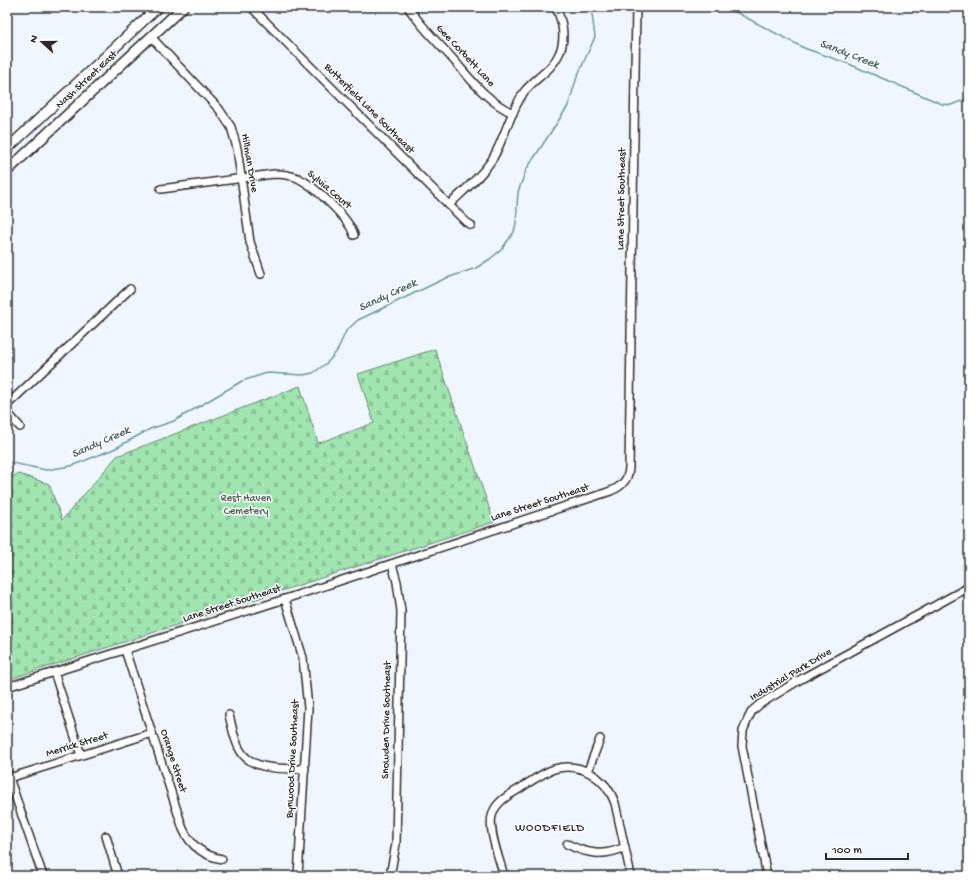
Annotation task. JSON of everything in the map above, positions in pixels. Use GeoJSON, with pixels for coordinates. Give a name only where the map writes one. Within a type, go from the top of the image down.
{"type":"FeatureCollection","features":[{"type":"Feature","properties":{"kind":"main road","name":"Nash Street East"},"geometry":{"type":"LineString","coordinates":[[7,149],[158,7]]}},
{"type":"Feature","properties":{"kind":"main road","name":"Nash Street East"},"geometry":{"type":"LineString","coordinates":[[7,171],[183,7]]}},
{"type":"Feature","properties":{"kind":"street","name":"Butterfield Lane Southeast"},"geometry":{"type":"LineString","coordinates":[[251,7],[449,205],[471,225]]}},
{"type":"Feature","properties":{"kind":"street","name":"Gee Corbett Lane"},"geometry":{"type":"LineString","coordinates":[[408,7],[425,29],[489,97],[504,109],[513,113]]}},
{"type":"Feature","properties":{"kind":"street"},"geometry":{"type":"LineString","coordinates":[[449,205],[483,172],[492,160],[524,92],[551,67],[560,52],[562,31],[560,16],[555,7]]}},
{"type":"Feature","properties":{"kind":"street","name":"Lane Street Southeast"},"geometry":{"type":"LineString","coordinates":[[7,687],[285,599],[605,494],[615,490],[626,479],[629,468],[636,7]]}},
{"type":"Feature","properties":{"kind":"street","name":"Hillman Drive"},"geometry":{"type":"LineString","coordinates":[[151,37],[226,118],[236,143],[250,242],[261,274]]}},
{"type":"Feature","properties":{"kind":"street","name":"Sylvia Court"},"geometry":{"type":"LineString","coordinates":[[161,188],[274,174],[290,175],[309,185],[344,217],[354,235]]}},
{"type":"Feature","properties":{"kind":"street"},"geometry":{"type":"LineString","coordinates":[[7,405],[130,289]]}},
{"type":"Feature","properties":{"kind":"street"},"geometry":{"type":"LineString","coordinates":[[7,412],[20,428]]}},
{"type":"Feature","properties":{"kind":"street","name":"Snowden Drive Southeast"},"geometry":{"type":"LineString","coordinates":[[390,876],[396,844],[401,611],[397,582],[392,564]]}},
{"type":"Feature","properties":{"kind":"street","name":"Industrial Park Drive"},"geometry":{"type":"LineString","coordinates":[[767,876],[742,746],[742,731],[752,711],[760,704],[801,679],[969,587]]}},
{"type":"Feature","properties":{"kind":"street","name":"Bynwood Drive Southeast"},"geometry":{"type":"LineString","coordinates":[[285,599],[306,669],[308,708],[298,876]]}},
{"type":"Feature","properties":{"kind":"street","name":"Orange Street"},"geometry":{"type":"LineString","coordinates":[[125,650],[186,834],[192,843],[201,851],[214,858],[222,859]]}},
{"type":"Feature","properties":{"kind":"street"},"geometry":{"type":"LineString","coordinates":[[54,672],[81,755]]}},
{"type":"Feature","properties":{"kind":"street"},"geometry":{"type":"LineString","coordinates":[[229,715],[240,750],[248,760],[260,765],[305,769]]}},
{"type":"Feature","properties":{"kind":"street","name":"Merrick Street"},"geometry":{"type":"LineString","coordinates":[[8,775],[81,755],[152,733]]}},
{"type":"Feature","properties":{"kind":"street"},"geometry":{"type":"LineString","coordinates":[[588,771],[600,739]]}},
{"type":"Feature","properties":{"kind":"street"},"geometry":{"type":"LineString","coordinates":[[504,876],[491,820],[496,806],[503,799],[546,772],[566,768],[588,771],[605,784],[613,797],[631,876]]}},
{"type":"Feature","properties":{"kind":"street"},"geometry":{"type":"LineString","coordinates":[[8,775],[43,876]]}},
{"type":"Feature","properties":{"kind":"street"},"geometry":{"type":"LineString","coordinates":[[106,836],[118,876]]}},
{"type":"Feature","properties":{"kind":"street"},"geometry":{"type":"LineString","coordinates":[[567,844],[581,851],[596,854],[616,852],[625,847]]}},
{"type":"Feature","properties":{"kind":"green space","name":"Rest Haven Cemetery"},"geometry":{"type":"Polygon","coordinates":[[[435,349],[494,522],[7,680],[7,478],[19,474],[49,484],[62,520],[117,456],[300,386],[318,443],[374,423],[358,374],[435,349]]]}},
{"type":"Feature","properties":{"kind":"waterway","name":"Sandy Creek"},"geometry":{"type":"LineString","coordinates":[[7,462],[46,470],[71,466],[114,449],[150,429],[174,421],[242,381],[267,373],[303,375],[313,373],[327,363],[337,351],[346,331],[358,320],[444,279],[476,268],[490,259],[501,250],[514,232],[518,192],[526,170],[568,106],[577,77],[595,37],[591,7]]}},
{"type":"Feature","properties":{"kind":"waterway","name":"Sandy Creek"},"geometry":{"type":"LineString","coordinates":[[726,7],[804,48],[849,64],[942,104],[951,105],[969,98]]}},
{"type":"Feature","properties":{"kind":"district","name":"WOODFIELD"},"geometry":{"type":"Point","coordinates":[550,829]}}]}
